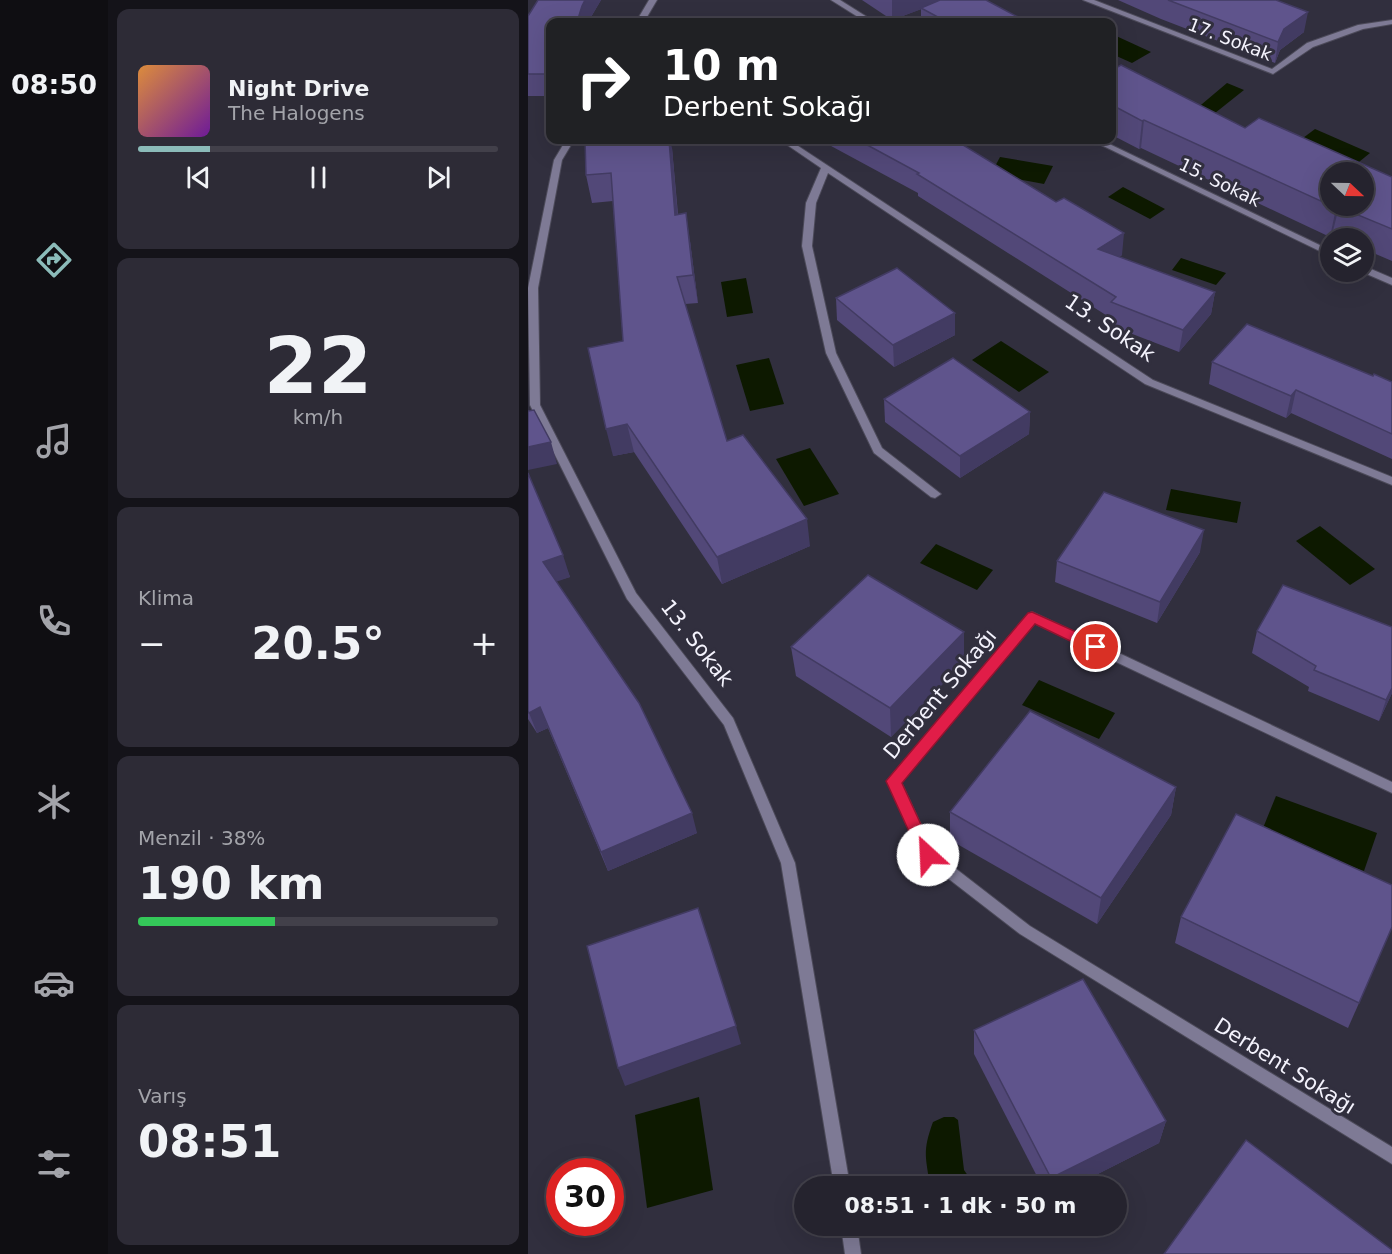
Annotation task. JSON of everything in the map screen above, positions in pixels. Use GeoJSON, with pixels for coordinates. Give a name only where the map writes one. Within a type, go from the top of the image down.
{"type":"FeatureCollection","features":[{"type":"Feature","properties":{"kind":"street"},"geometry":{"type":"LineString","coordinates":[[642,18],[653,0]]}},
{"type":"Feature","properties":{"kind":"street"},"geometry":{"type":"LineString","coordinates":[[835,0],[864,18]]}},
{"type":"Feature","properties":{"kind":"street","name":"17. Sokak"},"geometry":{"type":"LineString","coordinates":[[1087,0],[1274,72],[1310,45],[1362,27],[1392,22]]}},
{"type":"Feature","properties":{"kind":"street","name":"13. Sokak"},"geometry":{"type":"LineString","coordinates":[[568,144],[558,160],[534,288],[536,405],[631,596],[729,722],[788,863],[840,1176]]}},
{"type":"Feature","properties":{"kind":"street","name":"13. Sokak"},"geometry":{"type":"LineString","coordinates":[[790,144],[1149,382],[1392,481]]}},
{"type":"Feature","properties":{"kind":"street","name":"15. Sokak"},"geometry":{"type":"LineString","coordinates":[[1103,144],[1320,249]]}},
{"type":"Feature","properties":{"kind":"street"},"geometry":{"type":"LineString","coordinates":[[825,169],[811,202],[807,246],[831,353],[878,450],[934,494]]}},
{"type":"Feature","properties":{"kind":"street"},"geometry":{"type":"LineString","coordinates":[[1374,274],[1392,282]]}},
{"type":"Feature","properties":{"kind":"street","name":"Derbent Sokağı"},"geometry":{"type":"LineString","coordinates":[[1392,788],[1032,617],[894,781],[928,855],[1024,930],[1392,1156]]}},
{"type":"Feature","properties":{"kind":"street"},"geometry":{"type":"LineString","coordinates":[[851,1236],[854,1254]]}},
{"type":"Feature","properties":{"kind":"shaded area"},"geometry":{"type":"Polygon","coordinates":[[[1116,36],[1151,52],[1132,63],[1116,56],[1116,36]]]}},
{"type":"Feature","properties":{"kind":"shaded area"},"geometry":{"type":"Polygon","coordinates":[[[1227,83],[1244,90],[1205,121],[1189,115],[1227,83]]]}},
{"type":"Feature","properties":{"kind":"shaded area"},"geometry":{"type":"Polygon","coordinates":[[[1315,129],[1370,153],[1359,162],[1345,162],[1299,141],[1315,129]]]}},
{"type":"Feature","properties":{"kind":"shaded area"},"geometry":{"type":"Polygon","coordinates":[[[1000,157],[1053,166],[1044,184],[991,174],[1000,157]]]}},
{"type":"Feature","properties":{"kind":"shaded area"},"geometry":{"type":"Polygon","coordinates":[[[1123,187],[1165,209],[1150,219],[1108,197],[1123,187]]]}},
{"type":"Feature","properties":{"kind":"shaded area"},"geometry":{"type":"Polygon","coordinates":[[[1181,258],[1226,273],[1216,285],[1172,270],[1181,258]]]}},
{"type":"Feature","properties":{"kind":"shaded area"},"geometry":{"type":"Polygon","coordinates":[[[746,278],[753,313],[727,317],[721,282],[746,278]]]}},
{"type":"Feature","properties":{"kind":"shaded area"},"geometry":{"type":"Polygon","coordinates":[[[1001,341],[1049,372],[1019,392],[972,360],[1001,341]]]}},
{"type":"Feature","properties":{"kind":"shaded area"},"geometry":{"type":"Polygon","coordinates":[[[769,358],[784,404],[750,411],[736,365],[769,358]]]}},
{"type":"Feature","properties":{"kind":"shaded area"},"geometry":{"type":"Polygon","coordinates":[[[810,448],[839,494],[804,506],[776,459],[810,448]]]}},
{"type":"Feature","properties":{"kind":"shaded area"},"geometry":{"type":"Polygon","coordinates":[[[1171,489],[1241,502],[1237,523],[1166,510],[1171,489]]]}},
{"type":"Feature","properties":{"kind":"shaded area"},"geometry":{"type":"Polygon","coordinates":[[[1320,526],[1375,569],[1350,585],[1296,541],[1320,526]]]}},
{"type":"Feature","properties":{"kind":"shaded area"},"geometry":{"type":"Polygon","coordinates":[[[936,544],[993,570],[977,590],[920,563],[936,544]]]}},
{"type":"Feature","properties":{"kind":"shaded area"},"geometry":{"type":"Polygon","coordinates":[[[1039,680],[1115,713],[1099,739],[1022,705],[1039,680]]]}},
{"type":"Feature","properties":{"kind":"shaded area"},"geometry":{"type":"Polygon","coordinates":[[[1276,796],[1377,833],[1364,871],[1261,833],[1276,796]]]}},
{"type":"Feature","properties":{"kind":"shaded area"},"geometry":{"type":"Polygon","coordinates":[[[699,1097],[713,1190],[647,1208],[635,1115],[699,1097]]]}},
{"type":"Feature","properties":{"kind":"shaded area"},"geometry":{"type":"Polygon","coordinates":[[[944,1117],[954,1117],[958,1120],[964,1170],[968,1176],[929,1176],[927,1141],[933,1122],[944,1117]]]}},
{"type":"Feature","properties":{"kind":"building"},"geometry":{"type":"Polygon","coordinates":[[[538,0],[585,0],[578,18],[546,18],[546,74],[528,74],[528,16],[538,0]]]}},
{"type":"Feature","properties":{"kind":"building"},"geometry":{"type":"Polygon","coordinates":[[[940,0],[986,0],[1018,17],[940,18],[921,8],[940,0]]]}},
{"type":"Feature","properties":{"kind":"building"},"geometry":{"type":"Polygon","coordinates":[[[1168,0],[1276,0],[1308,12],[1284,29],[1278,42],[1168,0]]]}},
{"type":"Feature","properties":{"kind":"building"},"geometry":{"type":"Polygon","coordinates":[[[1121,65],[1245,128],[1259,118],[1358,162],[1320,162],[1320,200],[1116,107],[1116,68],[1121,65]]]}},
{"type":"Feature","properties":{"kind":"building"},"geometry":{"type":"Polygon","coordinates":[[[585,144],[669,144],[675,215],[686,213],[693,275],[677,277],[727,441],[743,435],[807,519],[717,557],[627,424],[606,429],[588,348],[623,341],[611,173],[586,175],[585,144]]]}},
{"type":"Feature","properties":{"kind":"building"},"geometry":{"type":"Polygon","coordinates":[[[865,144],[962,144],[1056,202],[1064,198],[1124,233],[1098,249],[1215,292],[1183,330],[1111,302],[1116,297],[917,174],[919,173],[865,144]]]}},
{"type":"Feature","properties":{"kind":"building"},"geometry":{"type":"Polygon","coordinates":[[[1374,169],[1392,177],[1392,229],[1361,216],[1374,216],[1374,169]]]}},
{"type":"Feature","properties":{"kind":"building"},"geometry":{"type":"Polygon","coordinates":[[[897,268],[955,313],[893,345],[836,298],[897,268]]]}},
{"type":"Feature","properties":{"kind":"building"},"geometry":{"type":"Polygon","coordinates":[[[1247,324],[1392,382],[1392,434],[1296,390],[1291,396],[1212,362],[1247,324]]]}},
{"type":"Feature","properties":{"kind":"building"},"geometry":{"type":"Polygon","coordinates":[[[953,358],[1030,412],[960,456],[884,399],[953,358]]]}},
{"type":"Feature","properties":{"kind":"building"},"geometry":{"type":"Polygon","coordinates":[[[534,410],[551,442],[528,447],[528,411],[534,410]]]}},
{"type":"Feature","properties":{"kind":"building"},"geometry":{"type":"Polygon","coordinates":[[[528,473],[563,555],[543,562],[639,703],[692,813],[601,852],[540,707],[529,713],[528,711],[528,473]]]}},
{"type":"Feature","properties":{"kind":"building"},"geometry":{"type":"Polygon","coordinates":[[[1104,492],[1204,530],[1160,602],[1057,561],[1104,492]]]}},
{"type":"Feature","properties":{"kind":"building"},"geometry":{"type":"Polygon","coordinates":[[[868,575],[964,632],[890,708],[791,647],[868,575]]]}},
{"type":"Feature","properties":{"kind":"building"},"geometry":{"type":"Polygon","coordinates":[[[1283,585],[1392,627],[1392,688],[1386,700],[1314,670],[1316,666],[1257,631],[1283,585]]]}},
{"type":"Feature","properties":{"kind":"building"},"geometry":{"type":"Polygon","coordinates":[[[1030,711],[1176,787],[1101,898],[950,812],[1030,711]]]}},
{"type":"Feature","properties":{"kind":"building"},"geometry":{"type":"Polygon","coordinates":[[[1236,814],[1392,885],[1392,927],[1359,1003],[1181,917],[1236,814]]]}},
{"type":"Feature","properties":{"kind":"building"},"geometry":{"type":"Polygon","coordinates":[[[698,908],[736,1026],[618,1068],[587,946],[698,908]]]}},
{"type":"Feature","properties":{"kind":"building"},"geometry":{"type":"Polygon","coordinates":[[[1083,979],[1166,1121],[1055,1176],[1050,1176],[974,1030],[1083,979]]]}},
{"type":"Feature","properties":{"kind":"building"},"geometry":{"type":"Polygon","coordinates":[[[1246,1140],[1392,1250],[1392,1254],[1164,1254],[1246,1140]]]}},
{"type":"Feature","properties":{"kind":"route"},"geometry":{"type":"LineString","coordinates":[[928,855],[894,781],[1032,617],[1096,647]]}}]}
